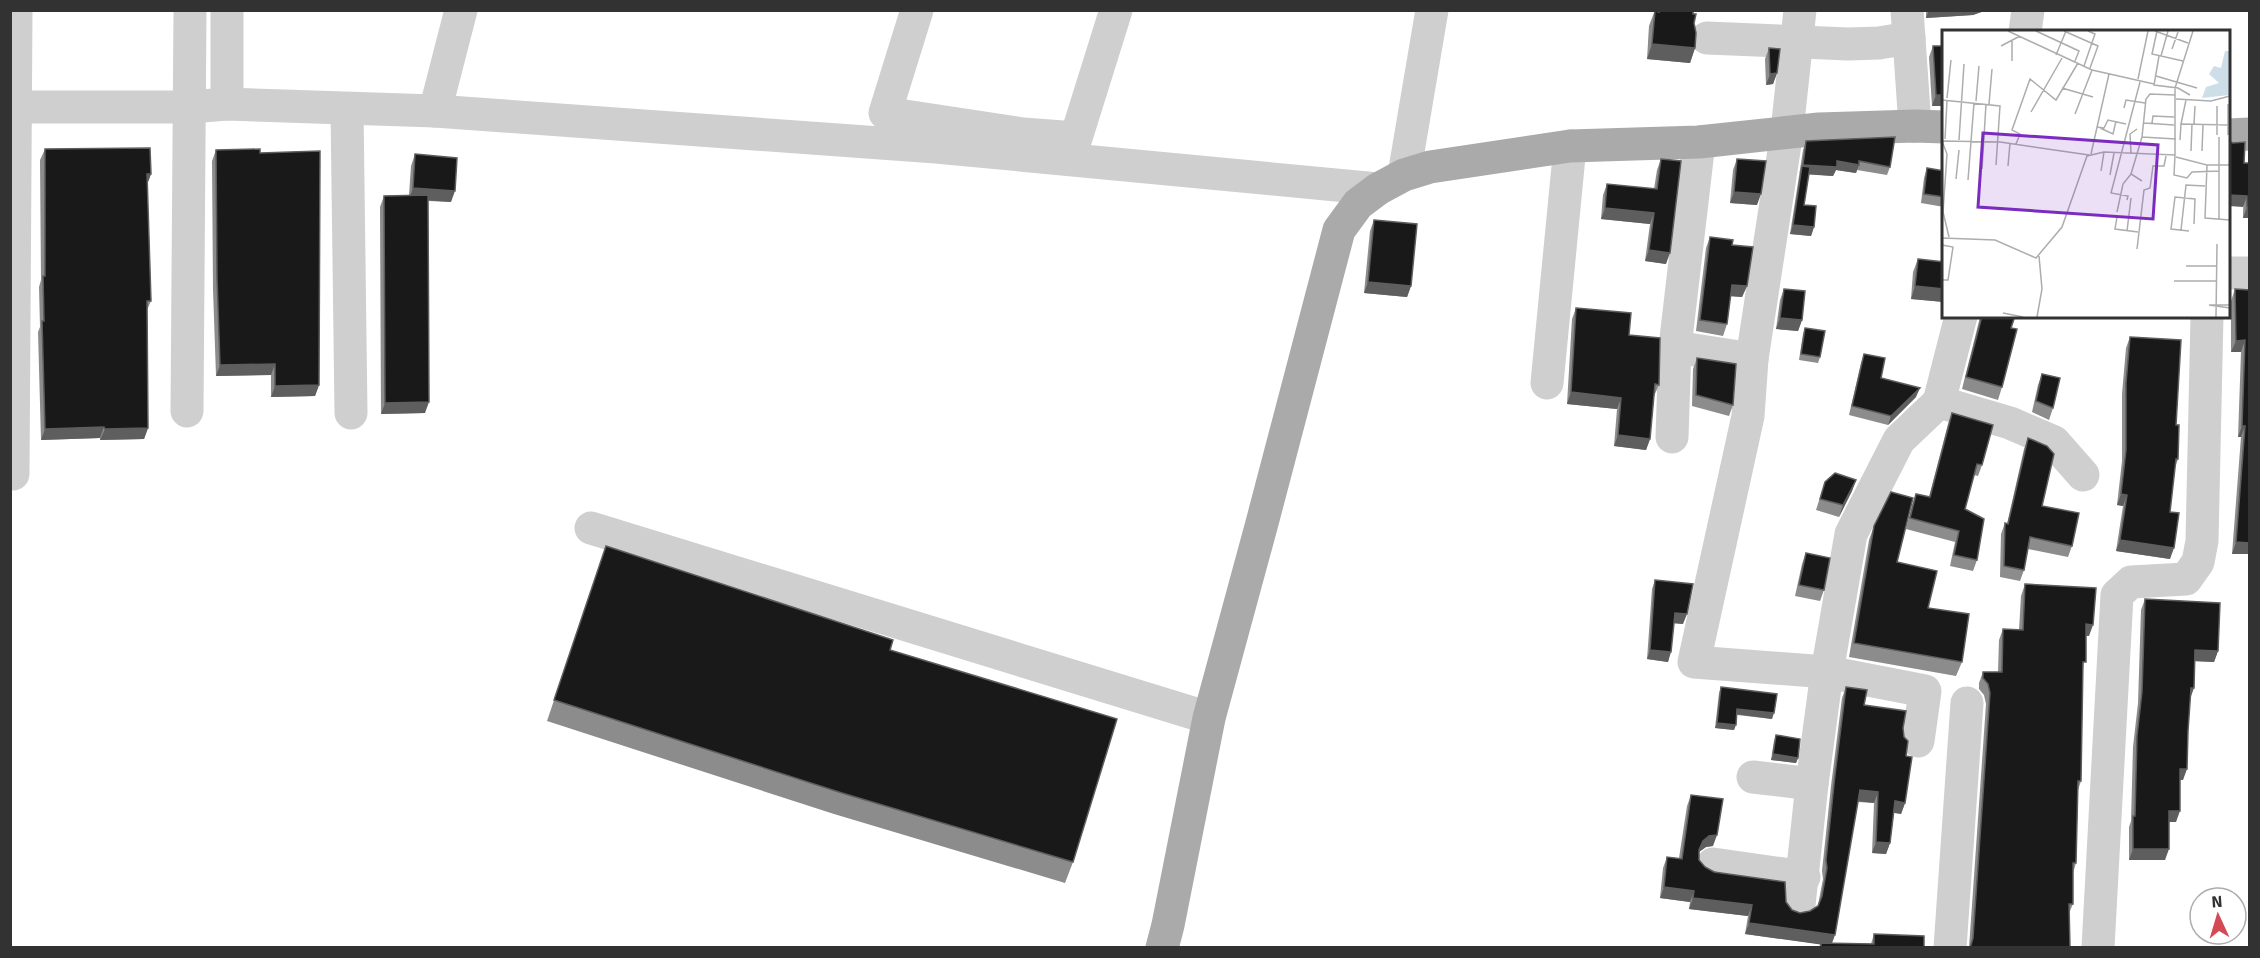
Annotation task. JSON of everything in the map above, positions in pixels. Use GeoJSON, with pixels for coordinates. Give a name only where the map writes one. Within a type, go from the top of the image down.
{"type":"FeatureCollection","features":[{"type":"Feature","properties":{"kind":"main road"},"geometry":{"type":"LineString","coordinates":[[1169,940],[1209,718],[1339,230],[1358,204],[1391,182],[1430,167],[1570,146],[1699,142],[1787,131],[1929,126]]}},
{"type":"Feature","properties":{"kind":"main road"},"geometry":{"type":"LineString","coordinates":[[2230,135],[2250,134]]}},
{"type":"Feature","properties":{"kind":"street"},"geometry":{"type":"LineString","coordinates":[[13,474],[16,10]]}},
{"type":"Feature","properties":{"kind":"street"},"geometry":{"type":"LineString","coordinates":[[187,411],[190,10]]}},
{"type":"Feature","properties":{"kind":"street"},"geometry":{"type":"LineString","coordinates":[[227,10],[228,104]]}},
{"type":"Feature","properties":{"kind":"street"},"geometry":{"type":"LineString","coordinates":[[435,111],[461,10]]}},
{"type":"Feature","properties":{"kind":"street"},"geometry":{"type":"LineString","coordinates":[[917,10],[885,113],[1022,145],[1391,182],[1432,10]]}},
{"type":"Feature","properties":{"kind":"street"},"geometry":{"type":"LineString","coordinates":[[14,107],[190,107],[228,104],[435,111],[936,147],[1022,145],[1076,138],[1116,10]]}},
{"type":"Feature","properties":{"kind":"street"},"geometry":{"type":"LineString","coordinates":[[2025,30],[2028,10]]}},
{"type":"Feature","properties":{"kind":"street"},"geometry":{"type":"LineString","coordinates":[[1707,38],[1799,25],[1848,44],[1879,43],[1908,24],[1929,126]]}},
{"type":"Feature","properties":{"kind":"street"},"geometry":{"type":"LineString","coordinates":[[1799,25],[1787,131],[1752,359],[1748,416],[1694,662],[1827,672],[1925,691],[1918,741]]}},
{"type":"Feature","properties":{"kind":"street"},"geometry":{"type":"LineString","coordinates":[[347,109],[351,413]]}},
{"type":"Feature","properties":{"kind":"street"},"geometry":{"type":"LineString","coordinates":[[1672,437],[1675,347],[1699,142]]}},
{"type":"Feature","properties":{"kind":"street"},"geometry":{"type":"LineString","coordinates":[[1547,383],[1570,146]]}},
{"type":"Feature","properties":{"kind":"street"},"geometry":{"type":"LineString","coordinates":[[2230,273],[2250,273]]}},
{"type":"Feature","properties":{"kind":"street"},"geometry":{"type":"LineString","coordinates":[[1713,864],[1801,891],[1827,672],[1851,534],[1899,440],[1939,402],[1960,318]]}},
{"type":"Feature","properties":{"kind":"street"},"geometry":{"type":"LineString","coordinates":[[2098,948],[2117,595],[2131,582],[2186,579],[2198,562],[2202,541],[2207,318]]}},
{"type":"Feature","properties":{"kind":"street"},"geometry":{"type":"LineString","coordinates":[[1675,347],[1752,359]]}},
{"type":"Feature","properties":{"kind":"street"},"geometry":{"type":"LineString","coordinates":[[1939,402],[2010,423],[2054,442],[2083,475]]}},
{"type":"Feature","properties":{"kind":"street"},"geometry":{"type":"LineString","coordinates":[[591,528],[1209,718]]}},
{"type":"Feature","properties":{"kind":"street"},"geometry":{"type":"LineString","coordinates":[[1950,948],[1967,703]]}},
{"type":"Feature","properties":{"kind":"street"},"geometry":{"type":"LineString","coordinates":[[1753,777],[1812,784]]}},
{"type":"Feature","properties":{"kind":"building"},"geometry":{"type":"Polygon","coordinates":[[[1659,10],[1693,10],[1693,14],[1696,14],[1695,48],[1652,44],[1655,11],[1659,12],[1659,10]]]}},
{"type":"Feature","properties":{"kind":"building"},"geometry":{"type":"Polygon","coordinates":[[[1933,46],[1942,46],[1942,95],[1936,95],[1933,46]]]}},
{"type":"Feature","properties":{"kind":"building"},"geometry":{"type":"Polygon","coordinates":[[[1769,48],[1780,49],[1777,73],[1770,74],[1769,48]]]}},
{"type":"Feature","properties":{"kind":"building"},"geometry":{"type":"Polygon","coordinates":[[[1895,137],[1890,167],[1859,161],[1859,165],[1837,161],[1837,167],[1803,165],[1806,141],[1895,137]]]}},
{"type":"Feature","properties":{"kind":"building"},"geometry":{"type":"Polygon","coordinates":[[[2230,142],[2245,142],[2244,163],[2250,163],[2250,207],[2247,207],[2247,196],[2230,195],[2230,142]]]}},
{"type":"Feature","properties":{"kind":"building"},"geometry":{"type":"Polygon","coordinates":[[[150,148],[151,174],[147,174],[151,301],[147,301],[148,428],[45,429],[42,321],[44,321],[43,276],[45,276],[45,149],[150,148]]]}},
{"type":"Feature","properties":{"kind":"building"},"geometry":{"type":"Polygon","coordinates":[[[260,149],[260,153],[320,151],[319,385],[275,386],[275,364],[220,365],[216,150],[260,149]]]}},
{"type":"Feature","properties":{"kind":"building"},"geometry":{"type":"Polygon","coordinates":[[[415,154],[457,158],[455,191],[413,188],[415,154]]]}},
{"type":"Feature","properties":{"kind":"building"},"geometry":{"type":"Polygon","coordinates":[[[1661,159],[1681,161],[1670,253],[1649,250],[1654,213],[1605,208],[1607,184],[1657,189],[1661,159]]]}},
{"type":"Feature","properties":{"kind":"building"},"geometry":{"type":"Polygon","coordinates":[[[1737,159],[1766,161],[1761,194],[1734,192],[1737,159]]]}},
{"type":"Feature","properties":{"kind":"building"},"geometry":{"type":"Polygon","coordinates":[[[1802,166],[1810,167],[1804,205],[1816,206],[1814,227],[1793,225],[1802,166]]]}},
{"type":"Feature","properties":{"kind":"building"},"geometry":{"type":"Polygon","coordinates":[[[1927,168],[1942,171],[1942,197],[1924,194],[1927,168]]]}},
{"type":"Feature","properties":{"kind":"building"},"geometry":{"type":"Polygon","coordinates":[[[428,195],[429,402],[385,403],[384,196],[428,195]]]}},
{"type":"Feature","properties":{"kind":"building"},"geometry":{"type":"Polygon","coordinates":[[[1374,220],[1417,224],[1411,286],[1368,282],[1374,220]]]}},
{"type":"Feature","properties":{"kind":"building"},"geometry":{"type":"Polygon","coordinates":[[[1710,237],[1733,240],[1732,245],[1753,247],[1747,286],[1732,285],[1727,324],[1700,320],[1710,237]]]}},
{"type":"Feature","properties":{"kind":"building"},"geometry":{"type":"Polygon","coordinates":[[[1918,259],[1942,262],[1942,289],[1915,286],[1918,259]]]}},
{"type":"Feature","properties":{"kind":"building"},"geometry":{"type":"Polygon","coordinates":[[[1784,289],[1805,291],[1802,320],[1780,318],[1784,289]]]}},
{"type":"Feature","properties":{"kind":"building"},"geometry":{"type":"Polygon","coordinates":[[[2235,289],[2250,290],[2250,543],[2236,542],[2245,426],[2242,426],[2245,340],[2236,341],[2235,289]]]}},
{"type":"Feature","properties":{"kind":"building"},"geometry":{"type":"Polygon","coordinates":[[[1576,308],[1631,313],[1629,335],[1660,338],[1659,385],[1655,384],[1650,439],[1618,435],[1621,398],[1571,392],[1576,308]]]}},
{"type":"Feature","properties":{"kind":"building"},"geometry":{"type":"Polygon","coordinates":[[[1981,318],[2014,318],[2011,328],[2017,329],[2002,387],[1966,377],[1981,318]]]}},
{"type":"Feature","properties":{"kind":"building"},"geometry":{"type":"Polygon","coordinates":[[[1805,328],[1825,331],[1820,357],[1801,354],[1805,328]]]}},
{"type":"Feature","properties":{"kind":"building"},"geometry":{"type":"Polygon","coordinates":[[[2130,337],[2181,340],[2176,425],[2179,425],[2178,459],[2176,459],[2170,512],[2179,513],[2174,548],[2120,540],[2127,495],[2121,494],[2126,450],[2126,383],[2130,337]]]}},
{"type":"Feature","properties":{"kind":"building"},"geometry":{"type":"Polygon","coordinates":[[[1864,354],[1885,358],[1881,378],[1920,388],[1891,416],[1852,406],[1864,354]]]}},
{"type":"Feature","properties":{"kind":"building"},"geometry":{"type":"Polygon","coordinates":[[[1697,358],[1736,364],[1733,405],[1696,395],[1697,358]]]}},
{"type":"Feature","properties":{"kind":"building"},"geometry":{"type":"Polygon","coordinates":[[[2042,374],[2060,378],[2053,408],[2036,401],[2042,374]]]}},
{"type":"Feature","properties":{"kind":"building"},"geometry":{"type":"Polygon","coordinates":[[[1952,413],[1993,425],[1982,465],[1977,464],[1965,509],[1984,519],[1977,560],[1954,555],[1959,531],[1910,518],[1916,494],[1930,497],[1952,413]]]}},
{"type":"Feature","properties":{"kind":"building"},"geometry":{"type":"Polygon","coordinates":[[[2028,438],[2047,446],[2054,454],[2042,506],[2079,513],[2072,546],[2030,537],[2024,570],[2004,566],[2005,523],[2008,524],[2028,438]]]}},
{"type":"Feature","properties":{"kind":"building"},"geometry":{"type":"Polygon","coordinates":[[[1835,473],[1856,480],[1843,505],[1820,499],[1825,482],[1835,473]]]}},
{"type":"Feature","properties":{"kind":"building"},"geometry":{"type":"Polygon","coordinates":[[[1891,492],[1913,498],[1897,562],[1937,571],[1928,608],[1969,614],[1962,662],[1854,643],[1874,526],[1891,492]]]}},
{"type":"Feature","properties":{"kind":"building"},"geometry":{"type":"Polygon","coordinates":[[[606,546],[893,640],[890,650],[1117,719],[1073,862],[842,793],[554,700],[606,546]]]}},
{"type":"Feature","properties":{"kind":"building"},"geometry":{"type":"Polygon","coordinates":[[[1806,553],[1830,558],[1824,590],[1799,585],[1806,553]]]}},
{"type":"Feature","properties":{"kind":"building"},"geometry":{"type":"Polygon","coordinates":[[[1655,580],[1693,584],[1687,614],[1675,613],[1671,652],[1650,650],[1655,580]]]}},
{"type":"Feature","properties":{"kind":"building"},"geometry":{"type":"Polygon","coordinates":[[[2025,584],[2096,588],[2093,625],[2086,624],[2086,662],[2083,662],[2081,781],[2078,781],[2073,904],[2069,904],[2070,948],[1970,948],[1973,938],[1990,693],[1988,684],[1983,678],[1983,672],[2002,672],[2003,629],[2023,630],[2025,584]]]}},
{"type":"Feature","properties":{"kind":"building"},"geometry":{"type":"Polygon","coordinates":[[[2145,599],[2220,603],[2218,651],[2195,650],[2187,769],[2180,769],[2180,811],[2169,811],[2169,849],[2133,849],[2145,599]]]}},
{"type":"Feature","properties":{"kind":"building"},"geometry":{"type":"Polygon","coordinates":[[[1721,687],[1777,694],[1774,713],[1737,709],[1736,725],[1717,723],[1721,687]]]}},
{"type":"Feature","properties":{"kind":"building"},"geometry":{"type":"Polygon","coordinates":[[[1846,687],[1867,690],[1864,705],[1906,711],[1903,728],[1904,737],[1908,741],[1906,756],[1912,757],[1905,803],[1895,801],[1890,843],[1876,842],[1878,792],[1860,790],[1835,935],[1749,923],[1752,905],[1693,898],[1694,891],[1664,887],[1667,857],[1682,859],[1691,795],[1723,799],[1717,835],[1709,836],[1703,841],[1699,850],[1699,860],[1705,867],[1714,872],[1785,882],[1786,902],[1792,910],[1800,913],[1818,906],[1827,868],[1826,860],[1846,687]]]}},
{"type":"Feature","properties":{"kind":"building"},"geometry":{"type":"Polygon","coordinates":[[[1776,735],[1800,739],[1798,758],[1773,754],[1776,735]]]}},
{"type":"Feature","properties":{"kind":"building"},"geometry":{"type":"Polygon","coordinates":[[[1874,934],[1924,936],[1924,948],[1821,948],[1821,943],[1874,944],[1874,934]]]}}]}
